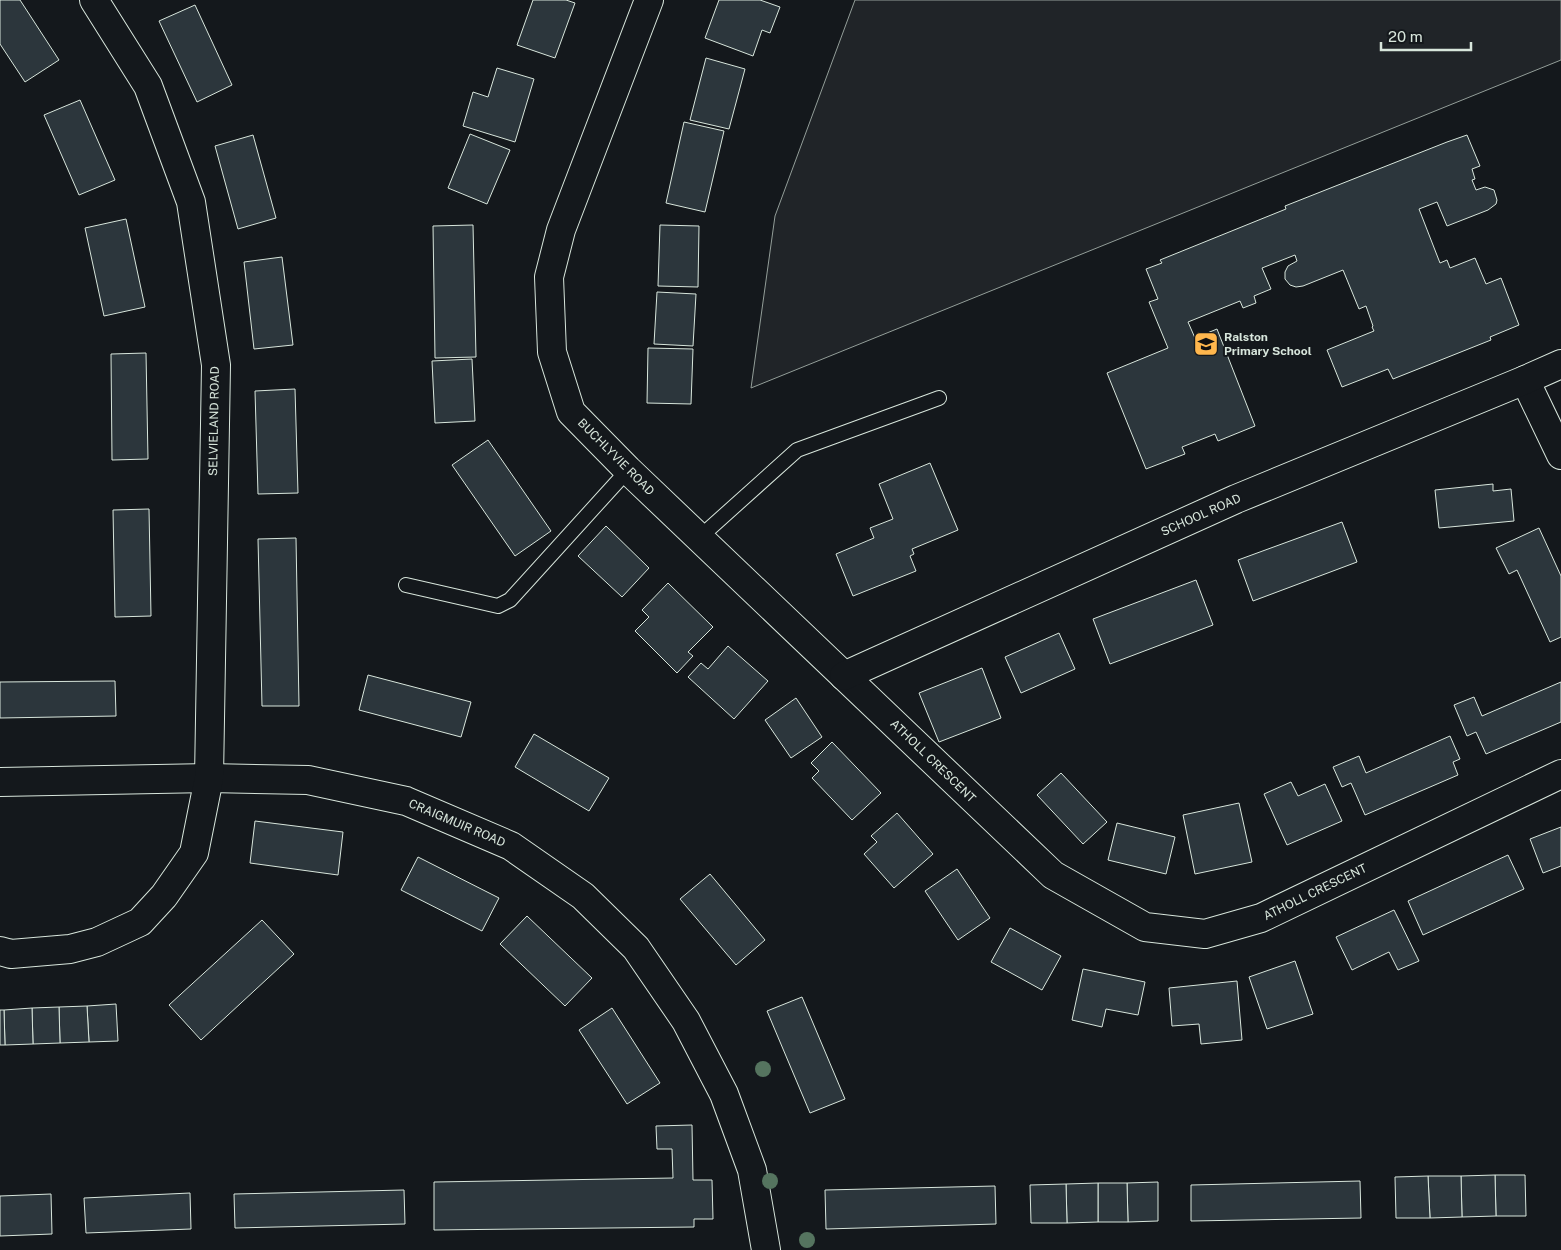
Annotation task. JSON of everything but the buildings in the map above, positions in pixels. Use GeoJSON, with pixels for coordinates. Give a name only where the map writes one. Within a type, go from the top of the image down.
{"type":"FeatureCollection","features":[{"type":"Feature","properties":{"kind":"street","name":"SELVIELAND ROAD"},"geometry":{"type":"LineString","coordinates":[[0,952],[11,954],[70,949],[97,942],[140,922],[164,896],[194,852],[209,778],[216,364],[191,202],[148,86],[94,0]]}},
{"type":"Feature","properties":{"kind":"street","name":"BUCHLYVIE ROAD"},"geometry":{"type":"LineString","coordinates":[[649,0],[561,230],[549,277],[552,352],[571,412],[628,470],[844,676]]}},
{"type":"Feature","properties":{"kind":"street","name":"SCHOOL ROAD"},"geometry":{"type":"LineString","coordinates":[[844,676],[1236,499],[1561,364]]}},
{"type":"Feature","properties":{"kind":"street"},"geometry":{"type":"LineString","coordinates":[[1525,380],[1561,455]]}},
{"type":"Feature","properties":{"kind":"street","name":"ATHOLL CRESCENT"},"geometry":{"type":"LineString","coordinates":[[844,676],[1053,875],[1144,927],[1205,934],[1261,918],[1561,774]]}},
{"type":"Feature","properties":{"kind":"street","name":"CRAIGMUIR ROAD"},"geometry":{"type":"LineString","coordinates":[[0,782],[209,778],[308,780],[406,801],[510,846],[583,896],[636,948],[686,1021],[724,1094],[752,1170],[766,1250]]}},
{"type":"Feature","properties":{"kind":"lane"},"geometry":{"type":"LineString","coordinates":[[699,538],[797,450],[939,398]]}},
{"type":"Feature","properties":{"kind":"lane"},"geometry":{"type":"LineString","coordinates":[[406,585],[498,606],[510,600],[628,470]]}},
{"type":"Feature","properties":{"kind":"shaded area"},"geometry":{"type":"Polygon","coordinates":[[[855,0],[1561,0],[1561,60],[751,388],[775,216],[855,0]]]}},
{"type":"Feature","properties":{"kind":"place","name":"Ralston Primary School"},"geometry":{"type":"Point","coordinates":[1206,344]}}]}
